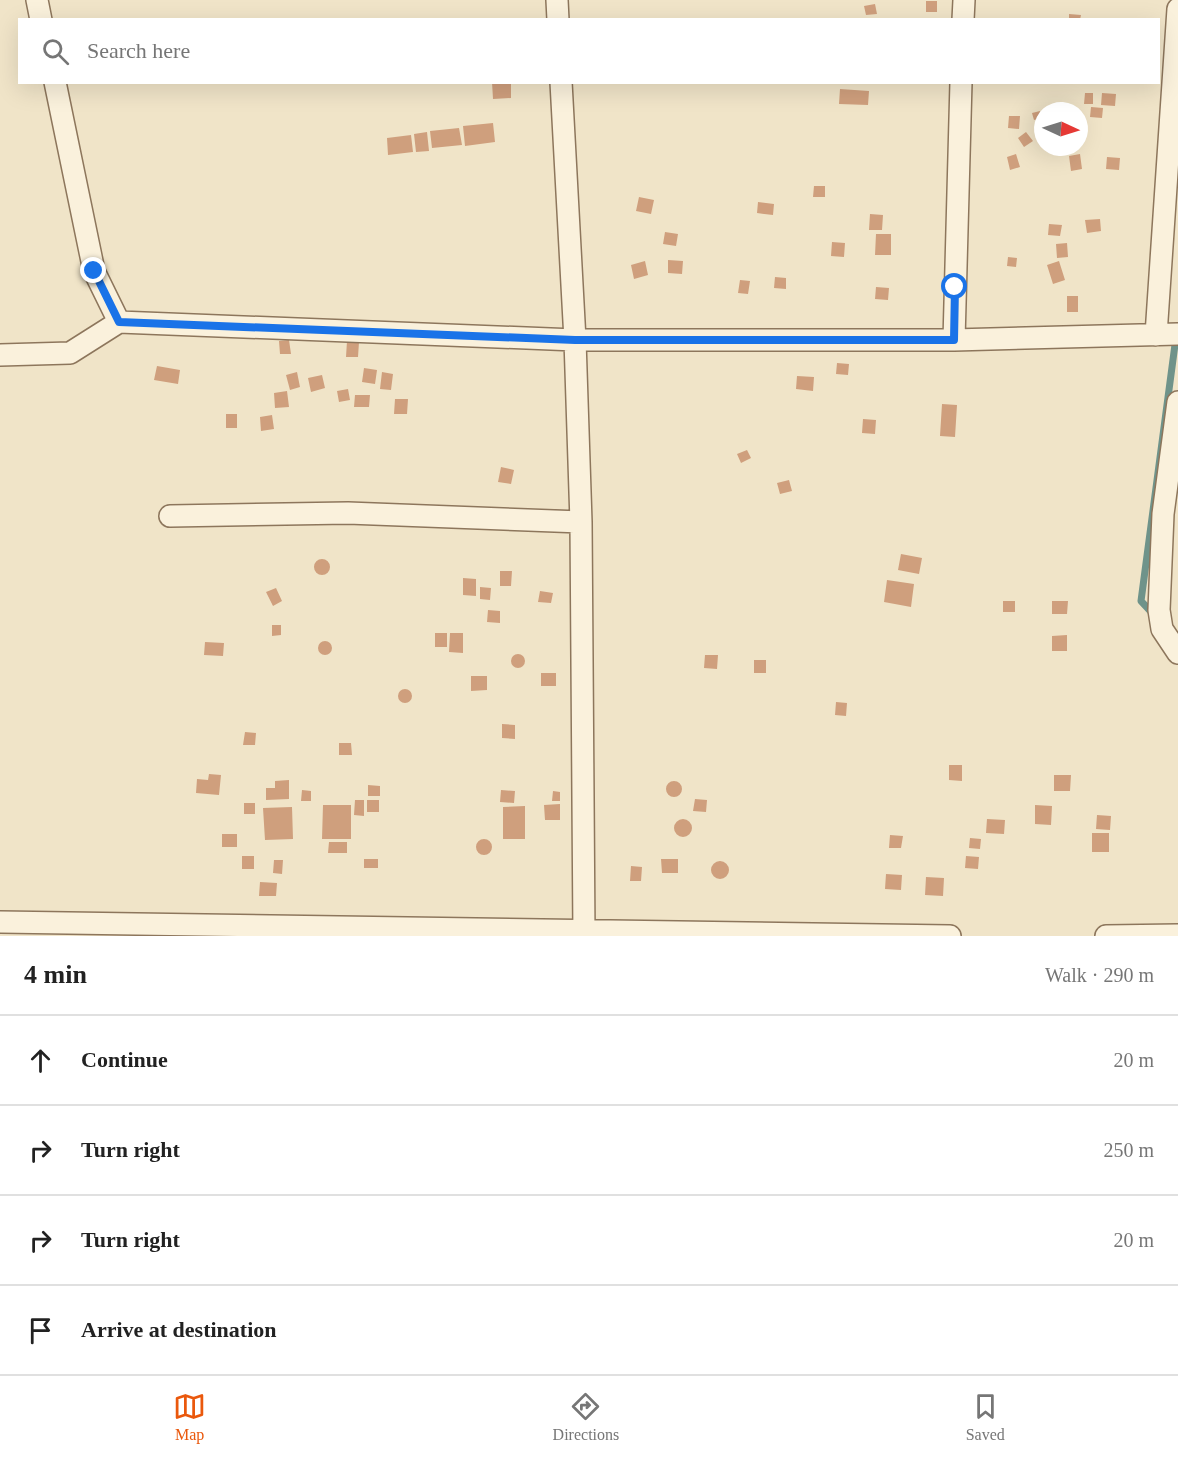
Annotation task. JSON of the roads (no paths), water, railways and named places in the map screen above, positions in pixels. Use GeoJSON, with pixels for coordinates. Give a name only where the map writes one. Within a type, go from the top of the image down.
{"type":"FeatureCollection","features":[{"type":"Feature","properties":{"kind":"street"},"geometry":{"type":"LineString","coordinates":[[37,0],[41,18]]}},
{"type":"Feature","properties":{"kind":"street"},"geometry":{"type":"LineString","coordinates":[[557,0],[558,18]]}},
{"type":"Feature","properties":{"kind":"street"},"geometry":{"type":"LineString","coordinates":[[963,18],[964,0]]}},
{"type":"Feature","properties":{"kind":"street"},"geometry":{"type":"LineString","coordinates":[[1156,335],[1178,9]]}},
{"type":"Feature","properties":{"kind":"street"},"geometry":{"type":"LineString","coordinates":[[54,84],[94,271],[119,322]]}},
{"type":"Feature","properties":{"kind":"street"},"geometry":{"type":"LineString","coordinates":[[561,84],[575,340],[581,522],[584,933]]}},
{"type":"Feature","properties":{"kind":"street"},"geometry":{"type":"LineString","coordinates":[[954,340],[961,84]]}},
{"type":"Feature","properties":{"kind":"street"},"geometry":{"type":"LineString","coordinates":[[0,355],[70,353],[119,322],[575,340],[954,340],[1178,334]]}},
{"type":"Feature","properties":{"kind":"street"},"geometry":{"type":"LineString","coordinates":[[1178,402],[1163,514],[1159,609],[1162,629],[1178,652]]}},
{"type":"Feature","properties":{"kind":"street"},"geometry":{"type":"LineString","coordinates":[[170,516],[348,513],[581,522]]}},
{"type":"Feature","properties":{"kind":"street"},"geometry":{"type":"LineString","coordinates":[[0,922],[584,933],[950,936]]}},
{"type":"Feature","properties":{"kind":"street"},"geometry":{"type":"LineString","coordinates":[[1106,936],[1178,935]]}},
{"type":"Feature","properties":{"kind":"waterway"},"geometry":{"type":"LineString","coordinates":[[1154,615],[1141,601],[1176,337]]}}]}
